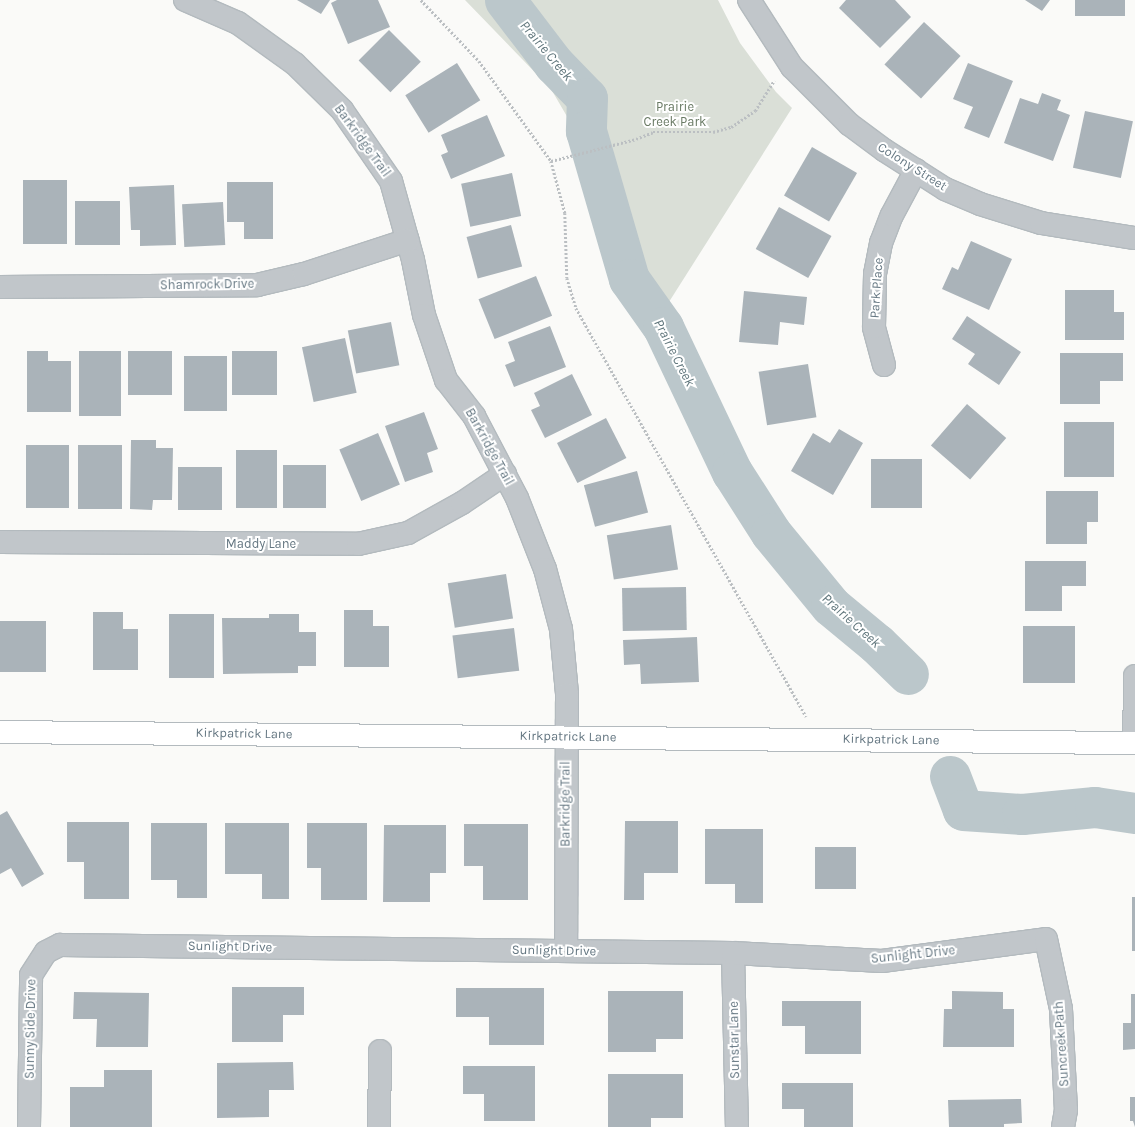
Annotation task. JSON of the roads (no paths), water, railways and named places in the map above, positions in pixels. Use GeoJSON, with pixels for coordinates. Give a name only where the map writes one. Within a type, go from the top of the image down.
{"type":"FeatureCollection","features":[{"type":"Feature","properties":{"kind":"street","name":"Barkridge Trail"},"geometry":{"type":"LineString","coordinates":[[186,0],[238,23],[295,64],[342,110],[391,181],[408,240],[424,315],[446,380],[474,416],[517,498],[545,569],[561,629],[567,694],[566,951]]}},
{"type":"Feature","properties":{"kind":"street","name":"Colony Street"},"geometry":{"type":"LineString","coordinates":[[748,0],[792,67],[849,124],[884,150],[945,188],[980,204],[1041,223],[1135,238]]}},
{"type":"Feature","properties":{"kind":"street","name":"Park Place"},"geometry":{"type":"LineString","coordinates":[[884,365],[874,327],[875,274],[883,236],[916,170]]}},
{"type":"Feature","properties":{"kind":"street","name":"Shamrock Drive"},"geometry":{"type":"LineString","coordinates":[[0,287],[257,285],[304,274],[408,240]]}},
{"type":"Feature","properties":{"kind":"street","name":"Maddy Lane"},"geometry":{"type":"LineString","coordinates":[[0,542],[358,544],[408,533],[462,503],[505,474]]}},
{"type":"Feature","properties":{"kind":"street"},"geometry":{"type":"LineString","coordinates":[[1134,743],[1135,676]]}},
{"type":"Feature","properties":{"kind":"street","name":"Kirkpatrick Lane"},"geometry":{"type":"LineString","coordinates":[[0,732],[1134,743]]}},
{"type":"Feature","properties":{"kind":"street","name":"Sunlight Drive"},"geometry":{"type":"LineString","coordinates":[[60,945],[733,953],[882,961],[1046,939]]}},
{"type":"Feature","properties":{"kind":"street","name":"Suncreek Path"},"geometry":{"type":"LineString","coordinates":[[1046,939],[1061,1009],[1066,1110],[1063,1127]]}},
{"type":"Feature","properties":{"kind":"street","name":"Sunny Side Drive"},"geometry":{"type":"LineString","coordinates":[[30,1127],[31,975],[46,952],[60,945]]}},
{"type":"Feature","properties":{"kind":"street","name":"Sunstar Lane"},"geometry":{"type":"LineString","coordinates":[[733,953],[737,1127]]}},
{"type":"Feature","properties":{"kind":"street"},"geometry":{"type":"LineString","coordinates":[[379,1127],[380,1051]]}},
{"type":"Feature","properties":{"kind":"waterway","name":"Prairie Creek"},"geometry":{"type":"LineString","coordinates":[[505,0],[554,64],[587,98],[586,131],[629,279],[663,327],[732,472],[771,533],[831,606],[877,644],[908,674]]}},
{"type":"Feature","properties":{"kind":"waterway","name":"Prairie Creek"},"geometry":{"type":"LineString","coordinates":[[950,776],[963,810],[1022,814],[1095,807],[1135,813]]}},
{"type":"Feature","properties":{"kind":"park label","name":"Prairie Creek Park"},"geometry":{"type":"Point","coordinates":[675,116]}}]}
